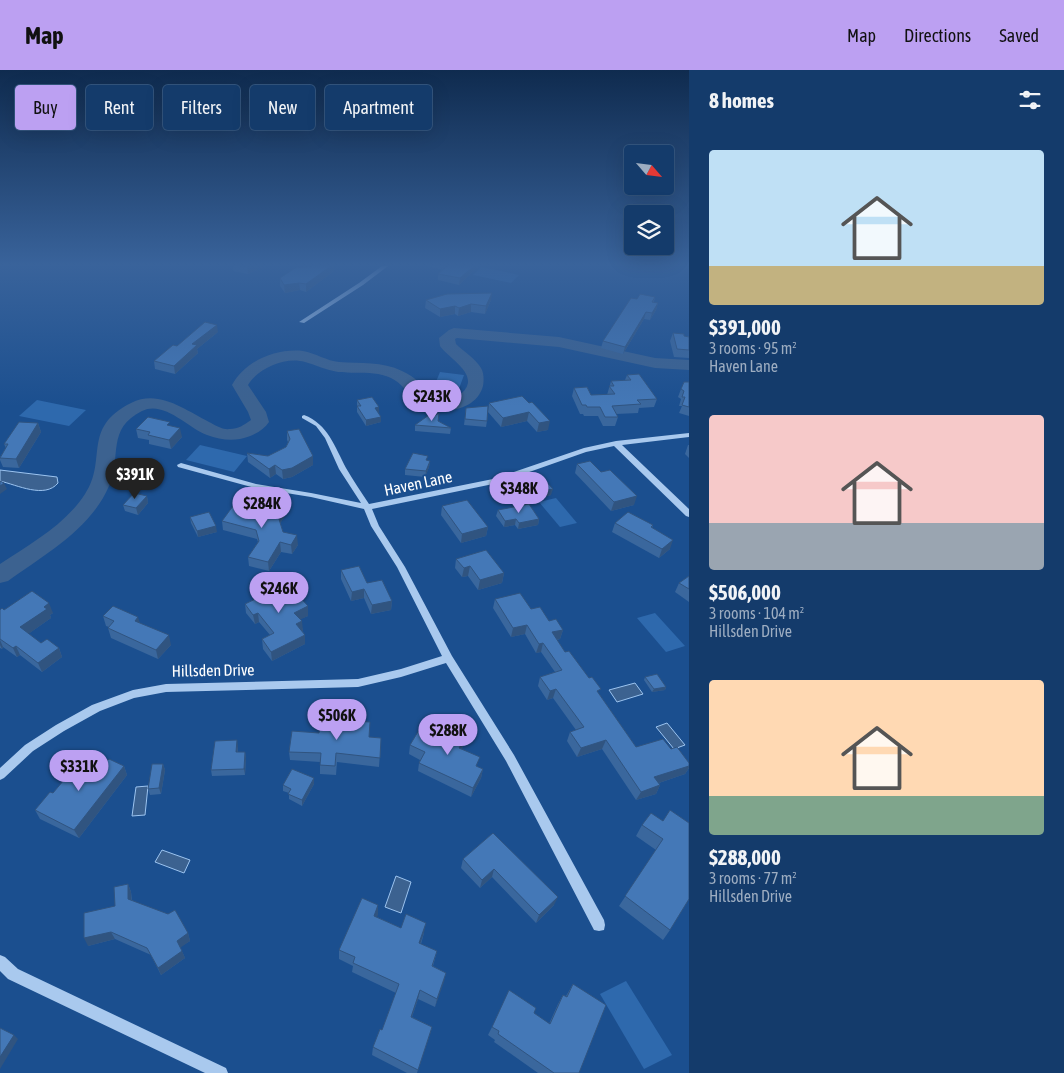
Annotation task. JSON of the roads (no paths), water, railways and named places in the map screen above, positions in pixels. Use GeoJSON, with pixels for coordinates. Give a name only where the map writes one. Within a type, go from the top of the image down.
{"type":"FeatureCollection","features":[{"type":"Feature","properties":{"kind":"street"},"geometry":{"type":"LineString","coordinates":[[302,322],[316,313]]}},
{"type":"Feature","properties":{"kind":"street"},"geometry":{"type":"LineString","coordinates":[[304,417],[318,425],[328,438],[367,507],[375,526],[401,567],[448,658],[510,758],[599,924]]}},
{"type":"Feature","properties":{"kind":"street","name":"Haven Lane"},"geometry":{"type":"LineString","coordinates":[[181,465],[255,486],[367,507],[495,481],[554,460],[616,443],[689,436]]}},
{"type":"Feature","properties":{"kind":"street"},"geometry":{"type":"LineString","coordinates":[[616,443],[689,514]]}},
{"type":"Feature","properties":{"kind":"street","name":"Hillsden Drive"},"geometry":{"type":"LineString","coordinates":[[0,775],[29,748],[60,728],[96,708],[133,694],[166,688],[358,683],[448,658]]}},
{"type":"Feature","properties":{"kind":"street"},"geometry":{"type":"LineString","coordinates":[[0,962],[13,974],[221,1073]]}},
{"type":"Feature","properties":{"kind":"waterway"},"geometry":{"type":"LineString","coordinates":[[0,575],[63,530],[84,509],[96,493],[102,479],[109,434],[125,414],[141,405],[156,403],[171,408],[213,431],[228,435],[244,433],[260,422],[257,412],[240,385],[250,372],[275,359],[302,356],[338,367],[382,369],[409,382],[422,400],[442,406],[461,402],[468,397],[476,380],[474,369],[448,346],[447,338],[454,333],[559,342],[655,363],[689,365]]}}]}
